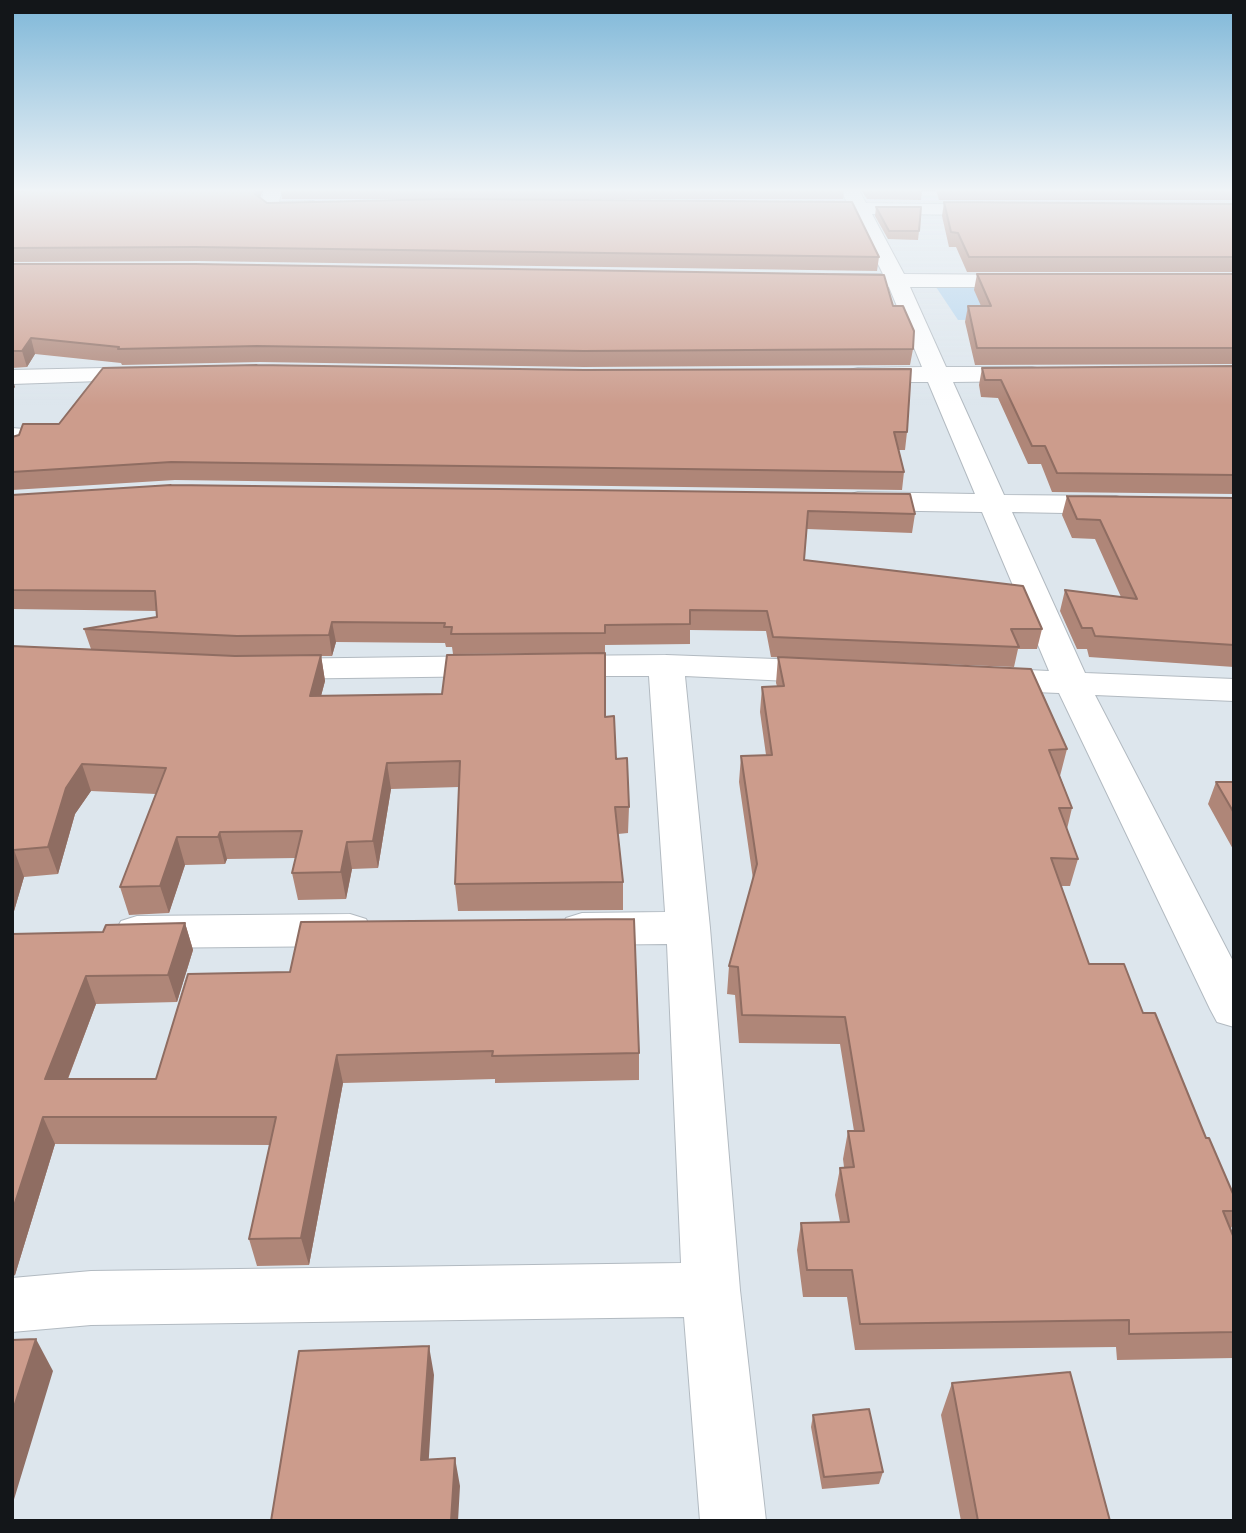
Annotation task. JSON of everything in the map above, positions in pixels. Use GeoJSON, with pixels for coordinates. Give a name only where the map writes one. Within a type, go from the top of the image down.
{"type":"FeatureCollection","features":[{"type":"Feature","properties":{"kind":"street"},"geometry":{"type":"LineString","coordinates":[[887,262],[1071,682],[1234,1009]]}},
{"type":"Feature","properties":{"kind":"street"},"geometry":{"type":"LineString","coordinates":[[813,280],[1045,281]]}},
{"type":"Feature","properties":{"kind":"street"},"geometry":{"type":"LineString","coordinates":[[12,377],[174,374]]}},
{"type":"Feature","properties":{"kind":"street"},"geometry":{"type":"LineString","coordinates":[[831,375],[1059,374]]}},
{"type":"Feature","properties":{"kind":"street"},"geometry":{"type":"LineString","coordinates":[[825,501],[1139,505]]}},
{"type":"Feature","properties":{"kind":"street"},"geometry":{"type":"LineString","coordinates":[[666,665],[688,929],[711,1290],[733,1521]]}},
{"type":"Feature","properties":{"kind":"street"},"geometry":{"type":"LineString","coordinates":[[241,669],[666,665],[862,673]]}},
{"type":"Feature","properties":{"kind":"street"},"geometry":{"type":"LineString","coordinates":[[945,677],[1234,690]]}},
{"type":"Feature","properties":{"kind":"street"},"geometry":{"type":"LineString","coordinates":[[548,929],[688,929]]}},
{"type":"Feature","properties":{"kind":"street"},"geometry":{"type":"LineString","coordinates":[[104,935],[144,932],[395,930]]}},
{"type":"Feature","properties":{"kind":"street"},"geometry":{"type":"LineString","coordinates":[[12,1305],[92,1298],[711,1290]]}},
{"type":"Feature","properties":{"kind":"shaded area"},"geometry":{"type":"Polygon","coordinates":[[[1003,286],[1028,319],[958,320],[936,287],[1003,286]]]}},
{"type":"Feature","properties":{"kind":"building"},"geometry":{"type":"Polygon","coordinates":[[[12,264],[195,264],[884,275],[893,306],[903,306],[914,331],[913,349],[584,351],[257,346],[118,349],[119,347],[31,338],[22,351],[12,351],[12,264]]]}},
{"type":"Feature","properties":{"kind":"building"},"geometry":{"type":"Polygon","coordinates":[[[977,274],[1234,274],[1234,348],[977,348],[968,306],[991,306],[977,274]]]}},
{"type":"Feature","properties":{"kind":"building"},"geometry":{"type":"Polygon","coordinates":[[[257,365],[584,370],[911,369],[907,432],[894,432],[904,472],[171,462],[12,472],[12,437],[19,435],[23,424],[59,424],[103,368],[257,365]]]}},
{"type":"Feature","properties":{"kind":"building"},"geometry":{"type":"Polygon","coordinates":[[[1234,366],[1234,475],[1057,473],[1045,446],[1032,446],[1001,380],[985,380],[982,368],[1234,366]]]}},
{"type":"Feature","properties":{"kind":"building"},"geometry":{"type":"Polygon","coordinates":[[[171,485],[910,494],[915,514],[808,511],[804,560],[1023,586],[1042,629],[1011,629],[1019,647],[773,637],[767,611],[690,610],[690,624],[605,625],[605,633],[451,634],[452,627],[444,627],[445,623],[332,622],[329,635],[237,636],[84,629],[157,617],[155,591],[12,590],[12,495],[171,485]]]}},
{"type":"Feature","properties":{"kind":"building"},"geometry":{"type":"Polygon","coordinates":[[[1067,496],[1234,498],[1234,645],[1095,636],[1092,628],[1082,628],[1065,590],[1137,599],[1100,520],[1077,519],[1067,496]]]}},
{"type":"Feature","properties":{"kind":"building"},"geometry":{"type":"Polygon","coordinates":[[[12,646],[235,656],[321,655],[310,696],[442,694],[447,655],[605,653],[605,717],[614,716],[616,759],[627,758],[629,807],[615,807],[623,882],[455,884],[460,761],[387,763],[373,841],[347,842],[341,872],[292,873],[302,831],[220,832],[218,837],[177,837],[160,886],[120,887],[166,768],[82,764],[66,788],[48,847],[14,850],[12,854],[12,646]]]}},
{"type":"Feature","properties":{"kind":"building"},"geometry":{"type":"Polygon","coordinates":[[[778,657],[1031,669],[1067,749],[1049,750],[1072,808],[1059,808],[1078,859],[1051,858],[1089,964],[1124,964],[1143,1013],[1155,1013],[1206,1138],[1209,1138],[1234,1196],[1234,1211],[1223,1211],[1234,1238],[1234,1332],[1129,1334],[1129,1320],[860,1324],[852,1270],[807,1270],[801,1223],[849,1222],[840,1168],[854,1167],[848,1131],[864,1131],[845,1017],[742,1015],[738,967],[729,966],[757,864],[741,756],[772,755],[762,687],[784,686],[778,657]]]}},
{"type":"Feature","properties":{"kind":"building"},"geometry":{"type":"Polygon","coordinates":[[[1216,782],[1234,782],[1234,813],[1216,782]]]}},
{"type":"Feature","properties":{"kind":"building"},"geometry":{"type":"Polygon","coordinates":[[[634,919],[639,1053],[492,1056],[493,1051],[337,1055],[301,1238],[249,1239],[276,1117],[43,1117],[12,1212],[12,934],[103,932],[106,925],[185,923],[168,975],[86,976],[45,1079],[156,1079],[188,974],[290,972],[301,922],[634,919]]]}},
{"type":"Feature","properties":{"kind":"building"},"geometry":{"type":"Polygon","coordinates":[[[36,1339],[12,1413],[12,1340],[36,1339]]]}},
{"type":"Feature","properties":{"kind":"building"},"geometry":{"type":"Polygon","coordinates":[[[429,1346],[421,1460],[455,1458],[451,1521],[271,1521],[299,1351],[429,1346]]]}},
{"type":"Feature","properties":{"kind":"building"},"geometry":{"type":"Polygon","coordinates":[[[1070,1372],[1110,1521],[978,1521],[952,1383],[1070,1372]]]}},
{"type":"Feature","properties":{"kind":"building"},"geometry":{"type":"Polygon","coordinates":[[[869,1409],[883,1472],[824,1477],[813,1415],[869,1409]]]}}]}
